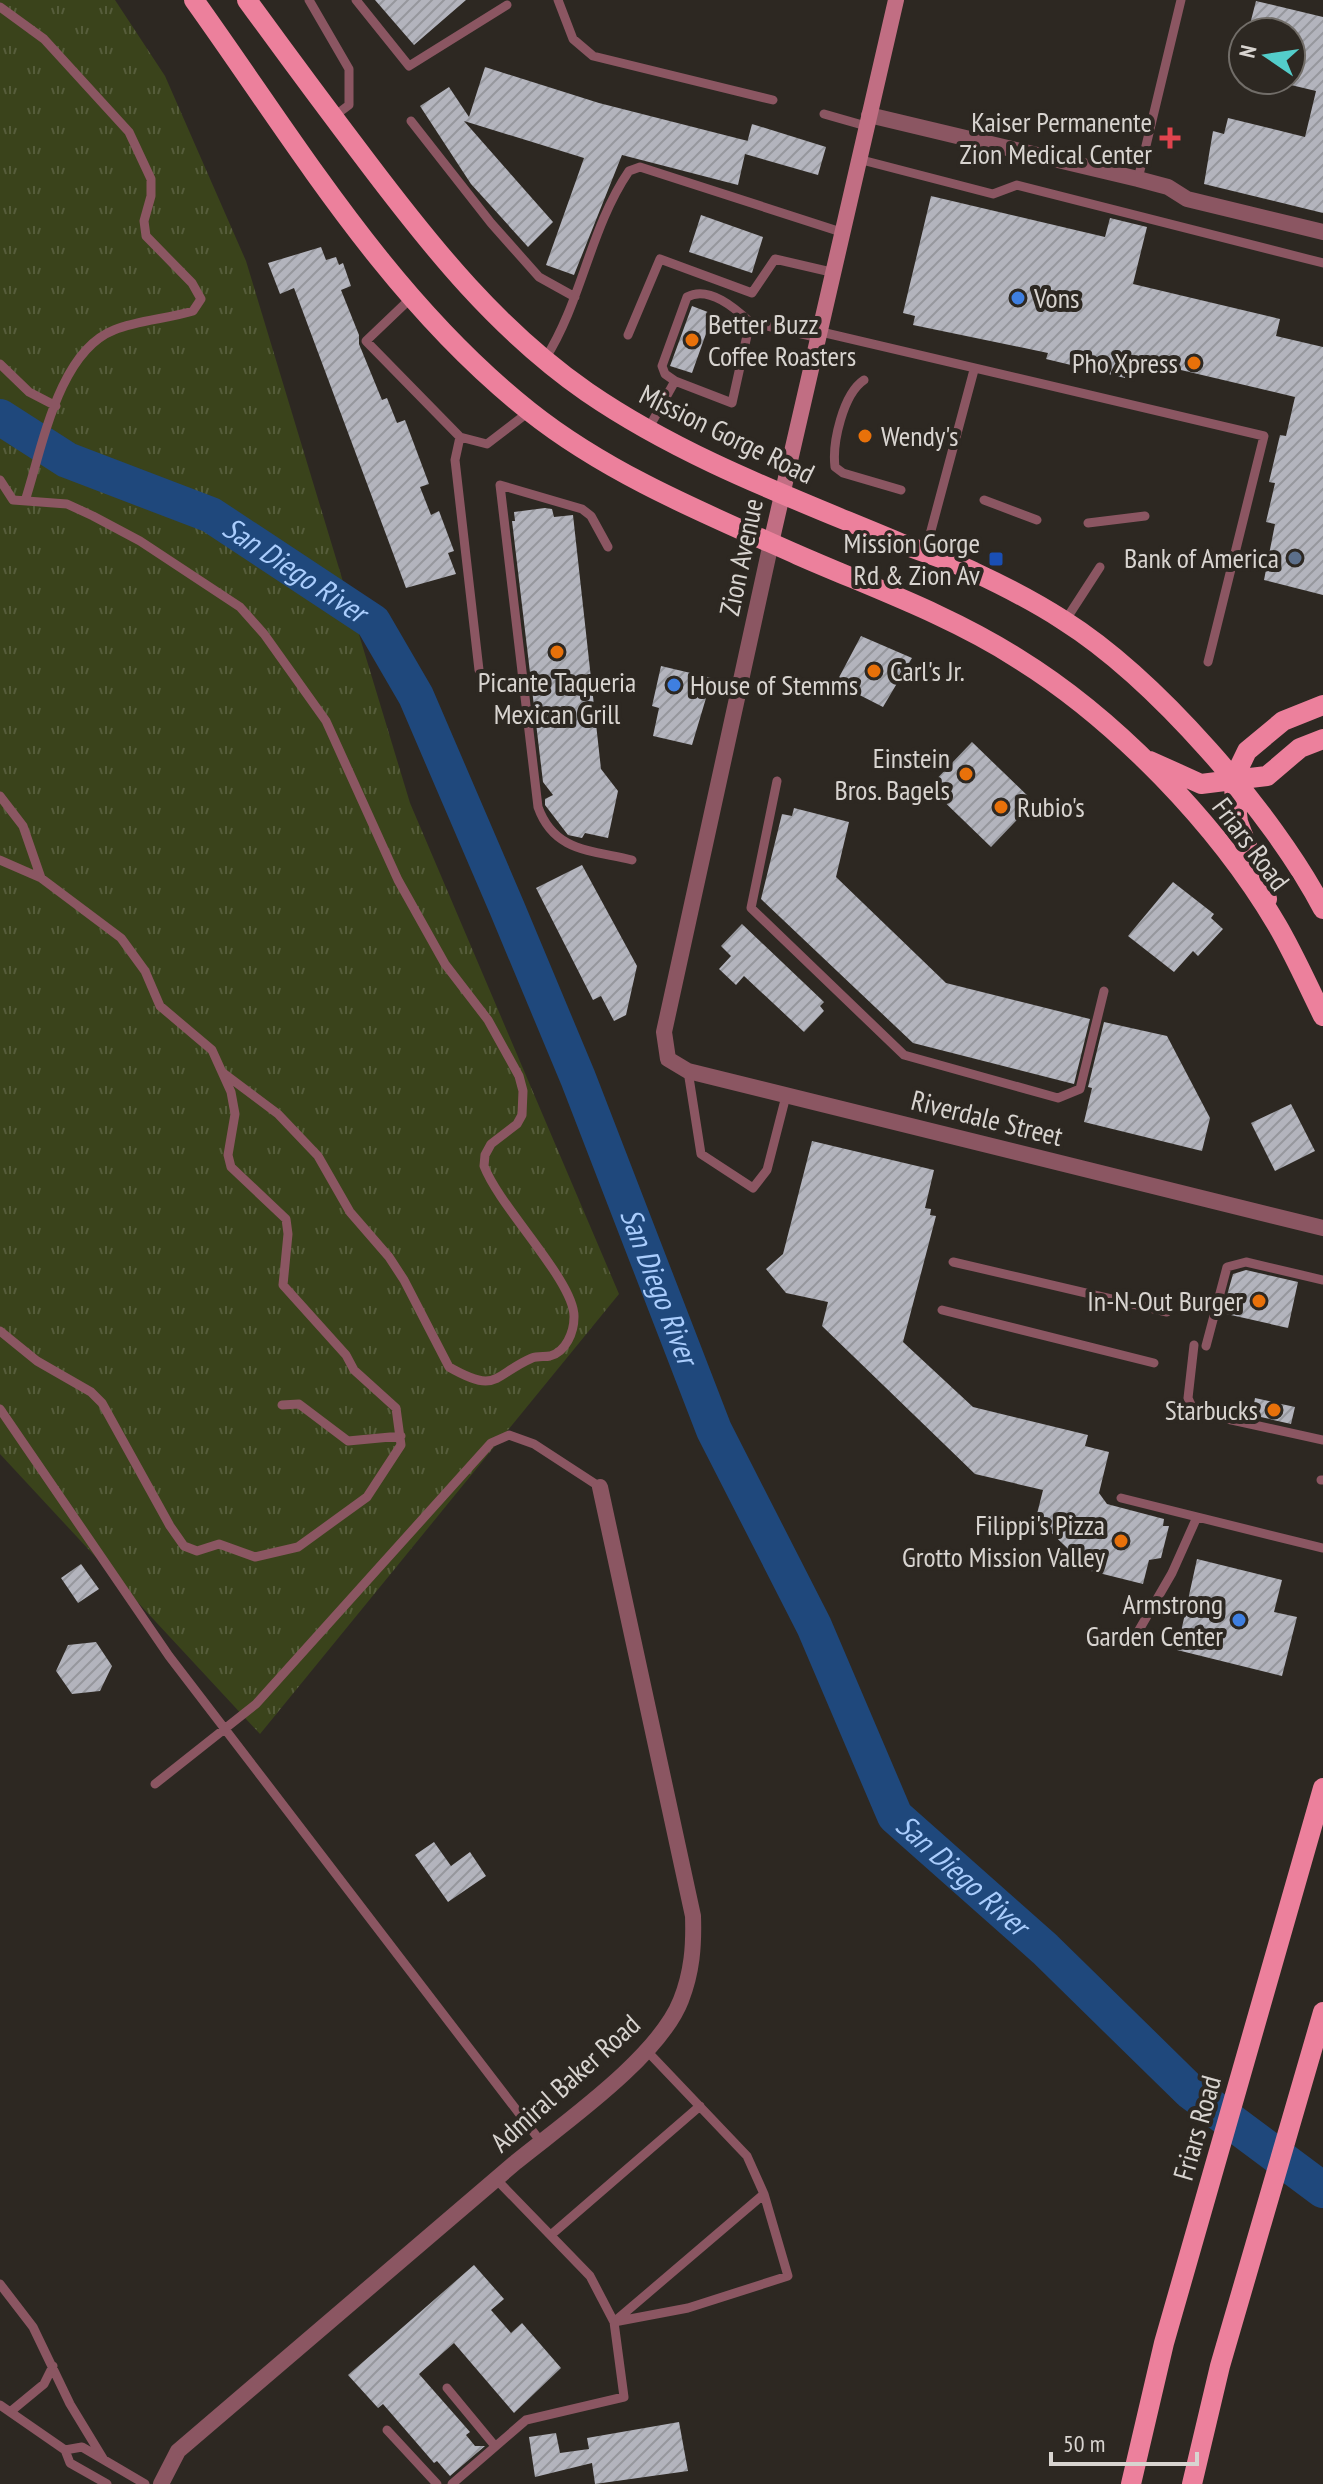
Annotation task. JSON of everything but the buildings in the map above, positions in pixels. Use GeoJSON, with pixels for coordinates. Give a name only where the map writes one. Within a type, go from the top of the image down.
{"type":"FeatureCollection","features":[{"type":"Feature","properties":{"kind":"main road"},"geometry":{"type":"LineString","coordinates":[[194,0],[311,168],[410,299],[458,349],[530,411],[620,469],[688,506],[938,617],[1016,657],[1078,701],[1143,758],[1201,784],[1267,776],[1300,748],[1323,739]]}},
{"type":"Feature","properties":{"kind":"main road","name":"Mission Gorge Road"},"geometry":{"type":"LineString","coordinates":[[247,0],[441,259],[482,304],[544,360],[647,431],[782,494],[972,571],[1065,621],[1127,671],[1186,727],[1233,780]]}},
{"type":"Feature","properties":{"kind":"main road","name":"Zion Avenue"},"geometry":{"type":"LineString","coordinates":[[771,543],[816,334],[896,0]]}},
{"type":"Feature","properties":{"kind":"main road"},"geometry":{"type":"LineString","coordinates":[[1277,924],[1238,822],[1233,780],[1247,751],[1283,721],[1323,705]]}},
{"type":"Feature","properties":{"kind":"main road","name":"Friars Road"},"geometry":{"type":"LineString","coordinates":[[1143,758],[1200,820],[1277,924],[1323,1016]]}},
{"type":"Feature","properties":{"kind":"main road","name":"Friars Road"},"geometry":{"type":"LineString","coordinates":[[1233,780],[1290,852],[1323,909]]}},
{"type":"Feature","properties":{"kind":"main road","name":"Friars Road"},"geometry":{"type":"LineString","coordinates":[[1131,2484],[1164,2343],[1323,1788]]}},
{"type":"Feature","properties":{"kind":"main road"},"geometry":{"type":"LineString","coordinates":[[1192,2484],[1220,2366],[1323,2012]]}},
{"type":"Feature","properties":{"kind":"street"},"geometry":{"type":"LineString","coordinates":[[868,121],[1138,179],[1168,187],[1187,199],[1323,232]]}},
{"type":"Feature","properties":{"kind":"street","name":"Zion Avenue"},"geometry":{"type":"LineString","coordinates":[[688,1071],[668,1059],[664,1032],[771,543]]}},
{"type":"Feature","properties":{"kind":"street","name":"Riverdale Street"},"geometry":{"type":"LineString","coordinates":[[688,1071],[1323,1228]]}},
{"type":"Feature","properties":{"kind":"street","name":"Admiral Baker Road"},"geometry":{"type":"LineString","coordinates":[[161,2484],[178,2451],[572,2119],[647,2051],[680,2003],[694,1954],[693,1916],[600,1487]]}},
{"type":"Feature","properties":{"kind":"lane"},"geometry":{"type":"LineString","coordinates":[[309,0],[349,69],[349,105],[333,117]]}},
{"type":"Feature","properties":{"kind":"lane"},"geometry":{"type":"LineString","coordinates":[[356,0],[409,66],[507,5]]}},
{"type":"Feature","properties":{"kind":"lane"},"geometry":{"type":"LineString","coordinates":[[558,0],[573,39],[593,56],[773,100]]}},
{"type":"Feature","properties":{"kind":"lane"},"geometry":{"type":"LineString","coordinates":[[1138,179],[1181,0]]}},
{"type":"Feature","properties":{"kind":"lane"},"geometry":{"type":"LineString","coordinates":[[0,7],[44,39],[129,132],[151,179],[151,196],[144,221],[146,236],[192,283],[201,299],[193,311],[115,329],[90,344],[62,385],[25,501]]}},
{"type":"Feature","properties":{"kind":"lane"},"geometry":{"type":"LineString","coordinates":[[824,114],[868,121]]}},
{"type":"Feature","properties":{"kind":"lane"},"geometry":{"type":"LineString","coordinates":[[411,121],[491,223],[539,277],[575,297]]}},
{"type":"Feature","properties":{"kind":"lane"},"geometry":{"type":"LineString","coordinates":[[858,159],[993,194],[1017,185],[1323,263]]}},
{"type":"Feature","properties":{"kind":"lane"},"geometry":{"type":"LineString","coordinates":[[544,360],[575,297],[615,195],[629,171],[640,167],[841,232]]}},
{"type":"Feature","properties":{"kind":"lane"},"geometry":{"type":"LineString","coordinates":[[628,335],[660,259],[752,293],[775,259],[831,272]]}},
{"type":"Feature","properties":{"kind":"lane"},"geometry":{"type":"LineString","coordinates":[[750,322],[732,403],[675,381],[665,374],[662,366],[687,297],[701,293],[732,305],[750,322],[816,334],[1264,436],[1208,662]]}},
{"type":"Feature","properties":{"kind":"lane"},"geometry":{"type":"LineString","coordinates":[[410,299],[366,341],[460,437],[487,444],[530,411]]}},
{"type":"Feature","properties":{"kind":"lane"},"geometry":{"type":"LineString","coordinates":[[0,364],[29,392],[55,410]]}},
{"type":"Feature","properties":{"kind":"lane"},"geometry":{"type":"LineString","coordinates":[[925,553],[974,370]]}},
{"type":"Feature","properties":{"kind":"lane"},"geometry":{"type":"LineString","coordinates":[[864,380],[851,393],[842,419],[834,454],[835,467],[843,473],[901,490]]}},
{"type":"Feature","properties":{"kind":"lane"},"geometry":{"type":"LineString","coordinates":[[647,431],[675,381]]}},
{"type":"Feature","properties":{"kind":"lane"},"geometry":{"type":"LineString","coordinates":[[460,437],[455,460],[479,670]]}},
{"type":"Feature","properties":{"kind":"lane"},"geometry":{"type":"LineString","coordinates":[[0,480],[13,500],[67,504],[93,516],[240,607],[264,634],[326,721],[398,880],[445,964],[488,1020],[519,1076],[523,1091],[522,1115],[517,1124],[491,1144],[484,1166],[537,1250],[569,1291],[574,1316],[572,1332],[563,1349],[554,1355],[532,1358],[498,1380],[482,1381],[449,1367],[404,1280],[389,1257],[350,1212],[318,1156],[278,1114],[222,1072]]}},
{"type":"Feature","properties":{"kind":"lane"},"geometry":{"type":"LineString","coordinates":[[608,547],[591,516],[582,509],[500,485],[545,825],[561,842],[632,860]]}},
{"type":"Feature","properties":{"kind":"lane"},"geometry":{"type":"LineString","coordinates":[[984,500],[1037,520]]}},
{"type":"Feature","properties":{"kind":"lane"},"geometry":{"type":"LineString","coordinates":[[1088,523],[1145,516]]}},
{"type":"Feature","properties":{"kind":"lane"},"geometry":{"type":"LineString","coordinates":[[1065,621],[1100,567]]}},
{"type":"Feature","properties":{"kind":"lane"},"geometry":{"type":"LineString","coordinates":[[777,781],[751,908],[904,1055],[1058,1098],[1080,1089],[1104,991]]}},
{"type":"Feature","properties":{"kind":"lane"},"geometry":{"type":"LineString","coordinates":[[0,796],[23,826],[41,878]]}},
{"type":"Feature","properties":{"kind":"lane"},"geometry":{"type":"LineString","coordinates":[[0,860],[41,878],[121,938],[145,971],[160,1006],[212,1050],[235,1114],[228,1155],[231,1167],[286,1219],[288,1234],[283,1285],[346,1355],[354,1370],[390,1401],[398,1415],[401,1445],[367,1497],[306,1542],[255,1557],[219,1544],[197,1551],[184,1546],[170,1526],[102,1403],[0,1331]]}},
{"type":"Feature","properties":{"kind":"lane"},"geometry":{"type":"LineString","coordinates":[[688,1071],[701,1154],[753,1188],[767,1170],[786,1096]]}},
{"type":"Feature","properties":{"kind":"lane"},"geometry":{"type":"LineString","coordinates":[[953,1262],[1167,1312]]}},
{"type":"Feature","properties":{"kind":"lane"},"geometry":{"type":"LineString","coordinates":[[1206,1346],[1227,1267],[1246,1262],[1323,1280]]}},
{"type":"Feature","properties":{"kind":"lane"},"geometry":{"type":"LineString","coordinates":[[942,1310],[1154,1363]]}},
{"type":"Feature","properties":{"kind":"lane"},"geometry":{"type":"LineString","coordinates":[[1194,1345],[1188,1398],[1192,1407],[1218,1417],[1323,1440]]}},
{"type":"Feature","properties":{"kind":"lane"},"geometry":{"type":"LineString","coordinates":[[282,1405],[299,1404],[348,1441],[401,1436]]}},
{"type":"Feature","properties":{"kind":"lane"},"geometry":{"type":"LineString","coordinates":[[0,1409],[169,1656],[541,2142]]}},
{"type":"Feature","properties":{"kind":"lane"},"geometry":{"type":"LineString","coordinates":[[155,1784],[256,1704],[491,1443],[509,1435],[534,1444],[600,1487]]}},
{"type":"Feature","properties":{"kind":"lane"},"geometry":{"type":"LineString","coordinates":[[1121,1498],[1322,1548]]}},
{"type":"Feature","properties":{"kind":"lane"},"geometry":{"type":"LineString","coordinates":[[1139,1630],[1172,1573],[1197,1517]]}},
{"type":"Feature","properties":{"kind":"lane"},"geometry":{"type":"LineString","coordinates":[[614,2322],[688,2308],[788,2276],[764,2194],[747,2156],[647,2051]]}},
{"type":"Feature","properties":{"kind":"lane"},"geometry":{"type":"LineString","coordinates":[[552,2234],[700,2106]]}},
{"type":"Feature","properties":{"kind":"lane"},"geometry":{"type":"LineString","coordinates":[[452,2484],[526,2420],[624,2397],[614,2322],[590,2276],[497,2180]]}},
{"type":"Feature","properties":{"kind":"lane"},"geometry":{"type":"LineString","coordinates":[[614,2322],[764,2194]]}},
{"type":"Feature","properties":{"kind":"lane"},"geometry":{"type":"LineString","coordinates":[[0,2284],[33,2327],[104,2460]]}},
{"type":"Feature","properties":{"kind":"lane"},"geometry":{"type":"LineString","coordinates":[[10,2412],[44,2384],[53,2366]]}},
{"type":"Feature","properties":{"kind":"lane"},"geometry":{"type":"LineString","coordinates":[[447,2388],[495,2446]]}},
{"type":"Feature","properties":{"kind":"lane"},"geometry":{"type":"LineString","coordinates":[[0,2405],[65,2450],[70,2463],[107,2484]]}},
{"type":"Feature","properties":{"kind":"lane"},"geometry":{"type":"LineString","coordinates":[[387,2430],[437,2484]]}},
{"type":"Feature","properties":{"kind":"lane"},"geometry":{"type":"LineString","coordinates":[[65,2450],[82,2447],[145,2484]]}},
{"type":"Feature","properties":{"kind":"green space"},"geometry":{"type":"Polygon","coordinates":[[[0,0],[115,0],[165,76],[246,261],[410,803],[619,1294],[260,1734],[0,1454],[0,0]]]}},
{"type":"Feature","properties":{"kind":"waterway","name":"San Diego River"},"geometry":{"type":"LineString","coordinates":[[0,417],[67,460],[211,515],[373,622],[416,696],[507,908],[578,1078],[714,1430],[814,1626],[895,1816],[1045,1949],[1190,2091],[1323,2190]]}},
{"type":"Feature","properties":{"kind":"place","name":"Kaiser Permanente Zion Medical Center"},"geometry":{"type":"Point","coordinates":[1170,138]}},
{"type":"Feature","properties":{"kind":"place","name":"Vons"},"geometry":{"type":"Point","coordinates":[1018,298]}},
{"type":"Feature","properties":{"kind":"place","name":"Better Buzz Coffee Roasters"},"geometry":{"type":"Point","coordinates":[692,340]}},
{"type":"Feature","properties":{"kind":"place","name":"Pho Xpress"},"geometry":{"type":"Point","coordinates":[1194,363]}},
{"type":"Feature","properties":{"kind":"place","name":"Wendy's"},"geometry":{"type":"Point","coordinates":[865,436]}},
{"type":"Feature","properties":{"kind":"place","name":"Bank of America"},"geometry":{"type":"Point","coordinates":[1295,558]}},
{"type":"Feature","properties":{"kind":"place","name":"Mission Gorge Rd & Zion Av"},"geometry":{"type":"Point","coordinates":[996,559]}},
{"type":"Feature","properties":{"kind":"place","name":"Picante Taqueria Mexican Grill"},"geometry":{"type":"Point","coordinates":[557,652]}},
{"type":"Feature","properties":{"kind":"place","name":"Carl's Jr."},"geometry":{"type":"Point","coordinates":[874,671]}},
{"type":"Feature","properties":{"kind":"place","name":"House of Stemms"},"geometry":{"type":"Point","coordinates":[674,685]}},
{"type":"Feature","properties":{"kind":"place","name":"Einstein Bros. Bagels"},"geometry":{"type":"Point","coordinates":[966,774]}},
{"type":"Feature","properties":{"kind":"place","name":"Rubio's"},"geometry":{"type":"Point","coordinates":[1001,807]}},
{"type":"Feature","properties":{"kind":"place","name":"In-N-Out Burger"},"geometry":{"type":"Point","coordinates":[1259,1301]}},
{"type":"Feature","properties":{"kind":"place","name":"Starbucks"},"geometry":{"type":"Point","coordinates":[1274,1410]}},
{"type":"Feature","properties":{"kind":"place","name":"Filippi's Pizza Grotto Mission Valley"},"geometry":{"type":"Point","coordinates":[1121,1541]}},
{"type":"Feature","properties":{"kind":"place","name":"Armstrong Garden Center"},"geometry":{"type":"Point","coordinates":[1239,1620]}}]}
